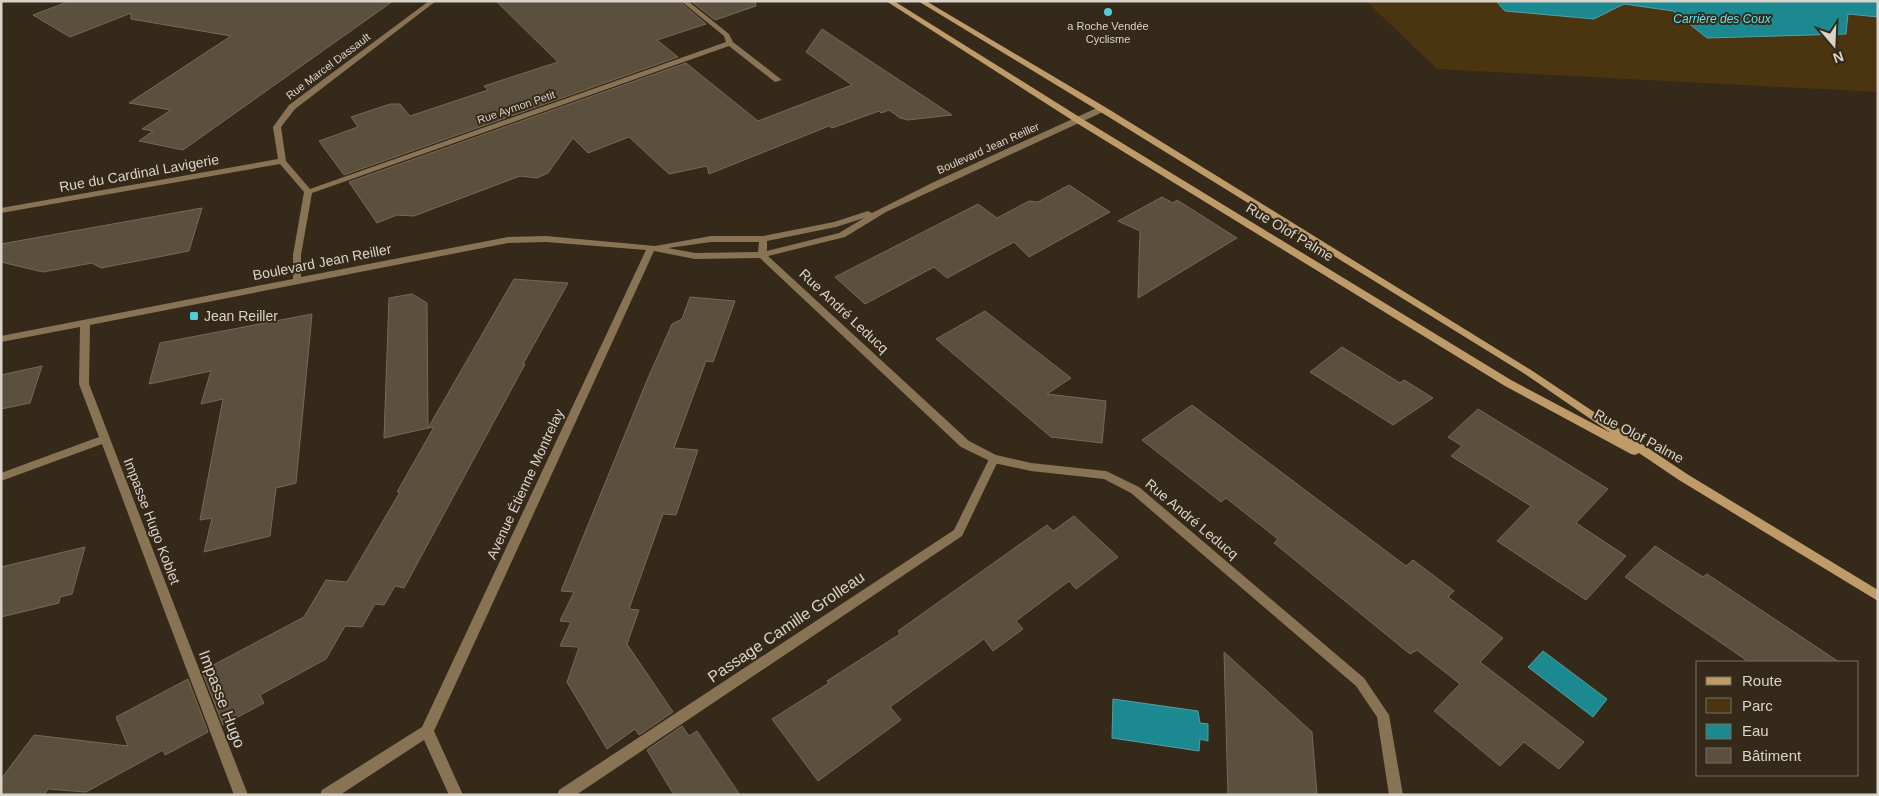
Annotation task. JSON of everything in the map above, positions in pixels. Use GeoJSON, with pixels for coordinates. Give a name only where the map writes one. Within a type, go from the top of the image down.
{"type":"FeatureCollection","features":[{"type":"Feature","properties":{"kind":"main road","name":"Rue Olof Palme"},"geometry":{"type":"LineString","coordinates":[[889,1],[1078,120],[1508,383],[1683,477]]}},
{"type":"Feature","properties":{"kind":"main road","name":"Rue Olof Palme"},"geometry":{"type":"LineString","coordinates":[[921,1],[1102,109],[1528,372],[1683,477],[1878,596]]}},
{"type":"Feature","properties":{"kind":"street","name":"Rue Marcel Dassault"},"geometry":{"type":"LineString","coordinates":[[282,161],[277,127],[292,107],[433,1]]}},
{"type":"Feature","properties":{"kind":"street"},"geometry":{"type":"LineString","coordinates":[[684,1],[727,35],[730,44],[778,80]]}},
{"type":"Feature","properties":{"kind":"street","name":"Rue Aymon Petit"},"geometry":{"type":"LineString","coordinates":[[308,192],[730,44]]}},
{"type":"Feature","properties":{"kind":"street","name":"Boulevard Jean Reiller"},"geometry":{"type":"LineString","coordinates":[[1,339],[508,240],[546,239],[650,248],[695,256],[762,255],[842,235],[883,210],[1102,109]]}},
{"type":"Feature","properties":{"kind":"street"},"geometry":{"type":"LineString","coordinates":[[282,161],[308,192],[297,255],[297,281]]}},
{"type":"Feature","properties":{"kind":"street","name":"Rue du Cardinal Lavigerie"},"geometry":{"type":"LineString","coordinates":[[1,211],[282,161]]}},
{"type":"Feature","properties":{"kind":"street","name":"Boulevard Jean Reiller"},"geometry":{"type":"LineString","coordinates":[[650,248],[711,239],[763,239],[836,224],[883,210]]}},
{"type":"Feature","properties":{"kind":"street"},"geometry":{"type":"LineString","coordinates":[[762,255],[763,239]]}},
{"type":"Feature","properties":{"kind":"street","name":"Avenue Étienne Montrelay"},"geometry":{"type":"LineString","coordinates":[[427,731],[650,248]]}},
{"type":"Feature","properties":{"kind":"street","name":"Rue André Leducq"},"geometry":{"type":"LineString","coordinates":[[762,255],[966,444],[994,459],[1031,467],[1106,475],[1135,490],[1360,682],[1383,715],[1396,795]]}},
{"type":"Feature","properties":{"kind":"street","name":"Impasse Hugo Koblet"},"geometry":{"type":"LineString","coordinates":[[85,323],[84,384],[172,615]]}},
{"type":"Feature","properties":{"kind":"street"},"geometry":{"type":"LineString","coordinates":[[1,476],[104,439]]}},
{"type":"Feature","properties":{"kind":"street","name":"Passage Camille Grolleau"},"geometry":{"type":"LineString","coordinates":[[564,795],[958,533],[994,459]]}},
{"type":"Feature","properties":{"kind":"street","name":"Impasse Hugo"},"geometry":{"type":"LineString","coordinates":[[172,615],[241,795]]}},
{"type":"Feature","properties":{"kind":"street"},"geometry":{"type":"LineString","coordinates":[[327,795],[427,731],[456,795]]}},
{"type":"Feature","properties":{"kind":"green space"},"geometry":{"type":"Polygon","coordinates":[[[1366,1],[1878,1],[1878,92],[1437,69],[1366,1]]]}},
{"type":"Feature","properties":{"kind":"water","name":"Carrière des Coux"},"geometry":{"type":"Polygon","coordinates":[[[1496,1],[1878,1],[1878,17],[1848,14],[1846,34],[1707,38],[1673,11],[1624,4],[1594,19],[1505,11],[1496,1]]]}},
{"type":"Feature","properties":{"kind":"water"},"geometry":{"type":"Polygon","coordinates":[[[1543,651],[1607,699],[1593,717],[1528,667],[1543,651]]]}},
{"type":"Feature","properties":{"kind":"water"},"geometry":{"type":"Polygon","coordinates":[[[1113,699],[1198,711],[1200,723],[1208,724],[1208,741],[1200,739],[1199,751],[1112,738],[1113,699]]]}},
{"type":"Feature","properties":{"kind":"building"},"geometry":{"type":"Polygon","coordinates":[[[70,1],[393,1],[183,150],[139,141],[153,131],[142,129],[171,110],[129,103],[231,36],[131,19],[131,13],[70,37],[33,15],[70,1]]]}},
{"type":"Feature","properties":{"kind":"building"},"geometry":{"type":"Polygon","coordinates":[[[496,1],[679,1],[706,24],[657,40],[678,57],[344,175],[319,141],[358,127],[351,117],[390,104],[400,104],[410,116],[488,90],[484,86],[558,62],[496,1]]]}},
{"type":"Feature","properties":{"kind":"building"},"geometry":{"type":"Polygon","coordinates":[[[691,1],[755,1],[756,6],[715,20],[691,1]]]}},
{"type":"Feature","properties":{"kind":"building"},"geometry":{"type":"Polygon","coordinates":[[[822,29],[952,115],[908,120],[900,118],[889,110],[881,113],[879,111],[832,128],[829,126],[709,174],[707,166],[669,174],[629,137],[588,153],[573,138],[548,173],[537,178],[520,176],[414,216],[397,215],[377,223],[349,182],[686,63],[758,121],[852,85],[806,52],[822,29]]]}},
{"type":"Feature","properties":{"kind":"building"},"geometry":{"type":"Polygon","coordinates":[[[1069,185],[1110,212],[1029,257],[1014,242],[947,278],[934,267],[865,304],[835,277],[978,204],[997,218],[1029,201],[1038,202],[1069,185]]]}},
{"type":"Feature","properties":{"kind":"building"},"geometry":{"type":"Polygon","coordinates":[[[1162,197],[1173,203],[1177,200],[1237,238],[1138,298],[1140,231],[1118,221],[1162,197]]]}},
{"type":"Feature","properties":{"kind":"building"},"geometry":{"type":"Polygon","coordinates":[[[202,208],[189,251],[101,268],[92,263],[43,272],[1,262],[1,244],[202,208]]]}},
{"type":"Feature","properties":{"kind":"building"},"geometry":{"type":"Polygon","coordinates":[[[514,279],[568,283],[404,588],[395,586],[384,605],[375,604],[362,627],[345,626],[326,659],[260,695],[264,703],[223,725],[202,671],[304,617],[326,580],[347,582],[400,492],[397,492],[434,427],[428,428],[514,279]]]}},
{"type":"Feature","properties":{"kind":"building"},"geometry":{"type":"Polygon","coordinates":[[[412,294],[427,303],[428,428],[384,438],[389,298],[412,294]]]}},
{"type":"Feature","properties":{"kind":"building"},"geometry":{"type":"Polygon","coordinates":[[[690,297],[735,301],[713,362],[706,361],[674,448],[698,450],[676,515],[663,514],[629,609],[639,610],[627,644],[673,712],[639,735],[635,729],[607,749],[567,682],[579,647],[560,646],[571,622],[560,621],[574,592],[561,591],[648,378],[672,324],[682,319],[690,297]]]}},
{"type":"Feature","properties":{"kind":"building"},"geometry":{"type":"Polygon","coordinates":[[[985,311],[1071,378],[1047,394],[1106,401],[1102,443],[1051,437],[936,339],[985,311]]]}},
{"type":"Feature","properties":{"kind":"building"},"geometry":{"type":"Polygon","coordinates":[[[312,314],[296,483],[276,488],[270,536],[204,552],[212,518],[200,520],[223,399],[201,404],[211,371],[149,384],[160,343],[312,314]]]}},
{"type":"Feature","properties":{"kind":"building"},"geometry":{"type":"Polygon","coordinates":[[[1342,347],[1400,383],[1404,380],[1433,398],[1393,425],[1310,372],[1342,347]]]}},
{"type":"Feature","properties":{"kind":"building"},"geometry":{"type":"Polygon","coordinates":[[[42,366],[30,403],[1,409],[1,375],[42,366]]]}},
{"type":"Feature","properties":{"kind":"building"},"geometry":{"type":"Polygon","coordinates":[[[1192,405],[1406,566],[1413,560],[1454,591],[1448,597],[1503,638],[1480,662],[1584,742],[1559,769],[1524,742],[1500,766],[1434,711],[1460,684],[1417,650],[1410,654],[1274,543],[1278,539],[1226,498],[1221,502],[1142,440],[1192,405]]]}},
{"type":"Feature","properties":{"kind":"building"},"geometry":{"type":"Polygon","coordinates":[[[1478,409],[1608,489],[1576,523],[1626,556],[1586,600],[1497,541],[1531,506],[1451,456],[1462,446],[1448,437],[1478,409]]]}},
{"type":"Feature","properties":{"kind":"building"},"geometry":{"type":"Polygon","coordinates":[[[1074,516],[1118,557],[1076,589],[1069,581],[1016,621],[1023,629],[993,651],[984,639],[890,707],[901,720],[818,781],[772,719],[829,683],[827,681],[900,634],[898,631],[1047,525],[1053,531],[1074,516]]]}},
{"type":"Feature","properties":{"kind":"building"},"geometry":{"type":"Polygon","coordinates":[[[1655,546],[1703,577],[1707,574],[1838,661],[1748,661],[1625,577],[1655,546]]]}},
{"type":"Feature","properties":{"kind":"building"},"geometry":{"type":"Polygon","coordinates":[[[85,547],[72,594],[60,597],[59,603],[1,617],[1,567],[85,547]]]}},
{"type":"Feature","properties":{"kind":"building"},"geometry":{"type":"Polygon","coordinates":[[[1224,652],[1312,732],[1317,795],[1228,795],[1224,652]]]}},
{"type":"Feature","properties":{"kind":"building"},"geometry":{"type":"Polygon","coordinates":[[[188,679],[208,732],[165,755],[163,750],[86,792],[48,789],[44,795],[1,795],[1,779],[34,735],[128,746],[116,717],[188,679]]]}},
{"type":"Feature","properties":{"kind":"building"},"geometry":{"type":"Polygon","coordinates":[[[682,726],[689,736],[697,731],[740,795],[674,795],[647,750],[682,726]]]}},
{"type":"Feature","properties":{"kind":"place","name":"a Roche Vendée Cyclisme"},"geometry":{"type":"Point","coordinates":[1108,12]}},
{"type":"Feature","properties":{"kind":"place","name":"Jean Reiller"},"geometry":{"type":"Point","coordinates":[194,316]}}]}
